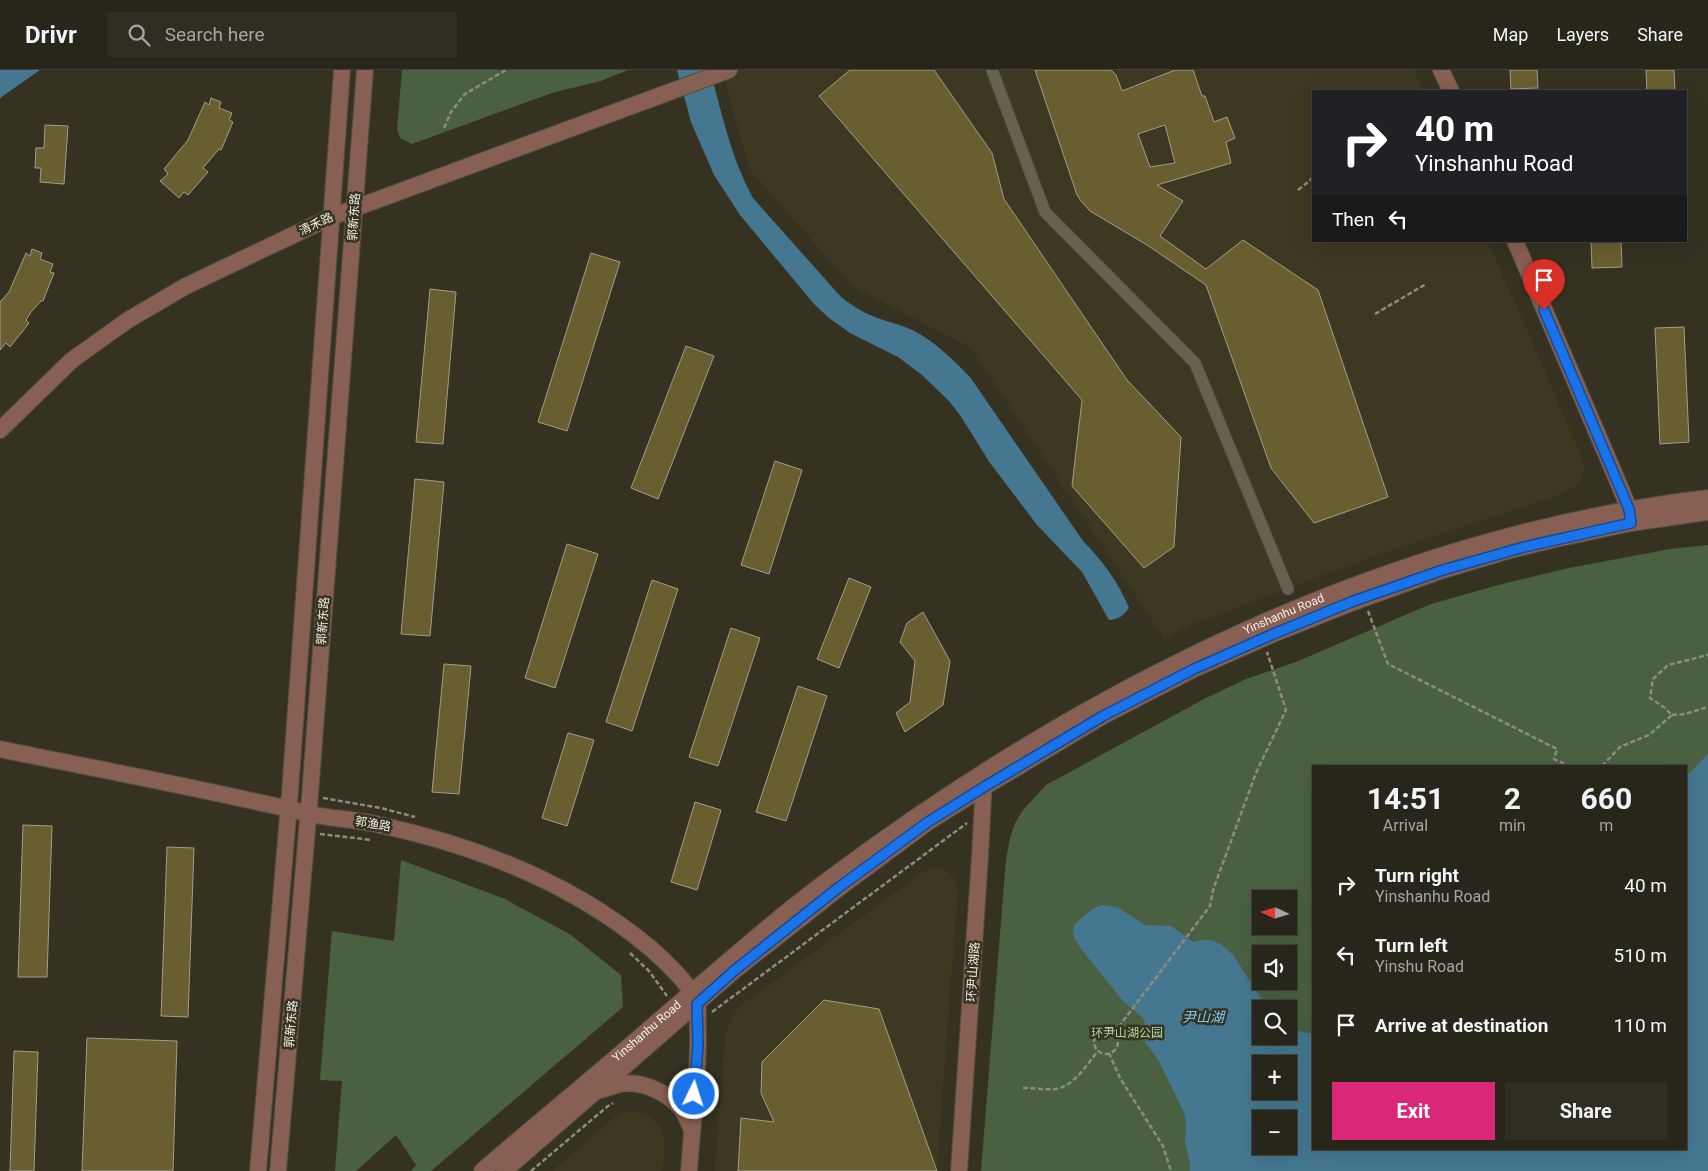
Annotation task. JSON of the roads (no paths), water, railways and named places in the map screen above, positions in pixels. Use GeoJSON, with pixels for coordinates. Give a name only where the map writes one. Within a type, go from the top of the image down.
{"type":"FeatureCollection","features":[{"type":"Feature","properties":{"kind":"main road","name":"郭新东路"},"geometry":{"type":"LineString","coordinates":[[258,1171],[288,809],[342,70]]}},
{"type":"Feature","properties":{"kind":"main road","name":"郭新东路"},"geometry":{"type":"LineString","coordinates":[[278,1171],[310,795],[365,70]]}},
{"type":"Feature","properties":{"kind":"main road"},"geometry":{"type":"LineString","coordinates":[[1442,70],[1450,90]]}},
{"type":"Feature","properties":{"kind":"main road","name":"清禾路"},"geometry":{"type":"LineString","coordinates":[[0,430],[72,360],[128,320],[186,286],[331,217],[723,73]]}},
{"type":"Feature","properties":{"kind":"main road"},"geometry":{"type":"LineString","coordinates":[[1515,242],[1630,516]]}},
{"type":"Feature","properties":{"kind":"main road","name":"Yinshanhu Road"},"geometry":{"type":"LineString","coordinates":[[482,1171],[675,1007],[710,992],[838,888],[984,780],[1094,706],[1190,656],[1268,620],[1367,581],[1440,556],[1503,545],[1708,498]]}},
{"type":"Feature","properties":{"kind":"main road","name":"Yinshanhu Road"},"geometry":{"type":"LineString","coordinates":[[1630,516],[1708,512]]}},
{"type":"Feature","properties":{"kind":"main road","name":"Yinshanhu Road"},"geometry":{"type":"LineString","coordinates":[[504,1171],[596,1092],[694,998],[728,961],[829,879],[922,812],[1194,669],[1262,638],[1363,598],[1443,570],[1503,545]]}},
{"type":"Feature","properties":{"kind":"main road","name":"郭渔路"},"geometry":{"type":"LineString","coordinates":[[0,748],[308,814],[376,824],[425,835],[489,855],[586,901],[626,928],[663,959],[694,998]]}},
{"type":"Feature","properties":{"kind":"main road","name":"环尹山湖路"},"geometry":{"type":"LineString","coordinates":[[959,1171],[984,780]]}},
{"type":"Feature","properties":{"kind":"main road"},"geometry":{"type":"LineString","coordinates":[[689,1171],[698,1046],[694,998]]}},
{"type":"Feature","properties":{"kind":"main road"},"geometry":{"type":"LineString","coordinates":[[596,1092],[621,1084],[636,1084],[653,1089],[669,1097],[681,1108],[692,1132]]}},
{"type":"Feature","properties":{"kind":"street"},"geometry":{"type":"LineString","coordinates":[[992,70],[1045,212],[1195,363],[1288,589]]}},
{"type":"Feature","properties":{"kind":"water"},"geometry":{"type":"Polygon","coordinates":[[[0,70],[40,70],[0,98],[0,70]]]}},
{"type":"Feature","properties":{"kind":"water"},"geometry":{"type":"Polygon","coordinates":[[[677,70],[710,70],[733,152],[753,198],[841,297],[866,313],[920,334],[943,351],[970,377],[1083,541],[1097,556],[1115,581],[1129,608],[1123,615],[1109,620],[1082,572],[1037,525],[990,463],[949,401],[922,375],[898,357],[850,333],[829,318],[814,304],[740,215],[714,175],[691,122],[677,70]]]}},
{"type":"Feature","properties":{"kind":"water","name":"尹山湖"},"geometry":{"type":"Polygon","coordinates":[[[1708,754],[1708,1171],[1190,1171],[1185,1141],[1185,1115],[1159,1061],[1145,1042],[1146,1026],[1143,1018],[1123,1001],[1081,949],[1074,938],[1074,925],[1091,910],[1102,905],[1117,907],[1145,925],[1171,926],[1193,942],[1214,941],[1230,952],[1252,985],[1252,990],[1255,990],[1263,1000],[1252,1000],[1252,1045],[1297,1045],[1297,1030],[1312,1034],[1312,1150],[1687,1150],[1687,776],[1708,754]]]}},
{"type":"Feature","properties":{"kind":"park label","name":"环尹山湖公园"},"geometry":{"type":"Point","coordinates":[1127,1033]}}]}
